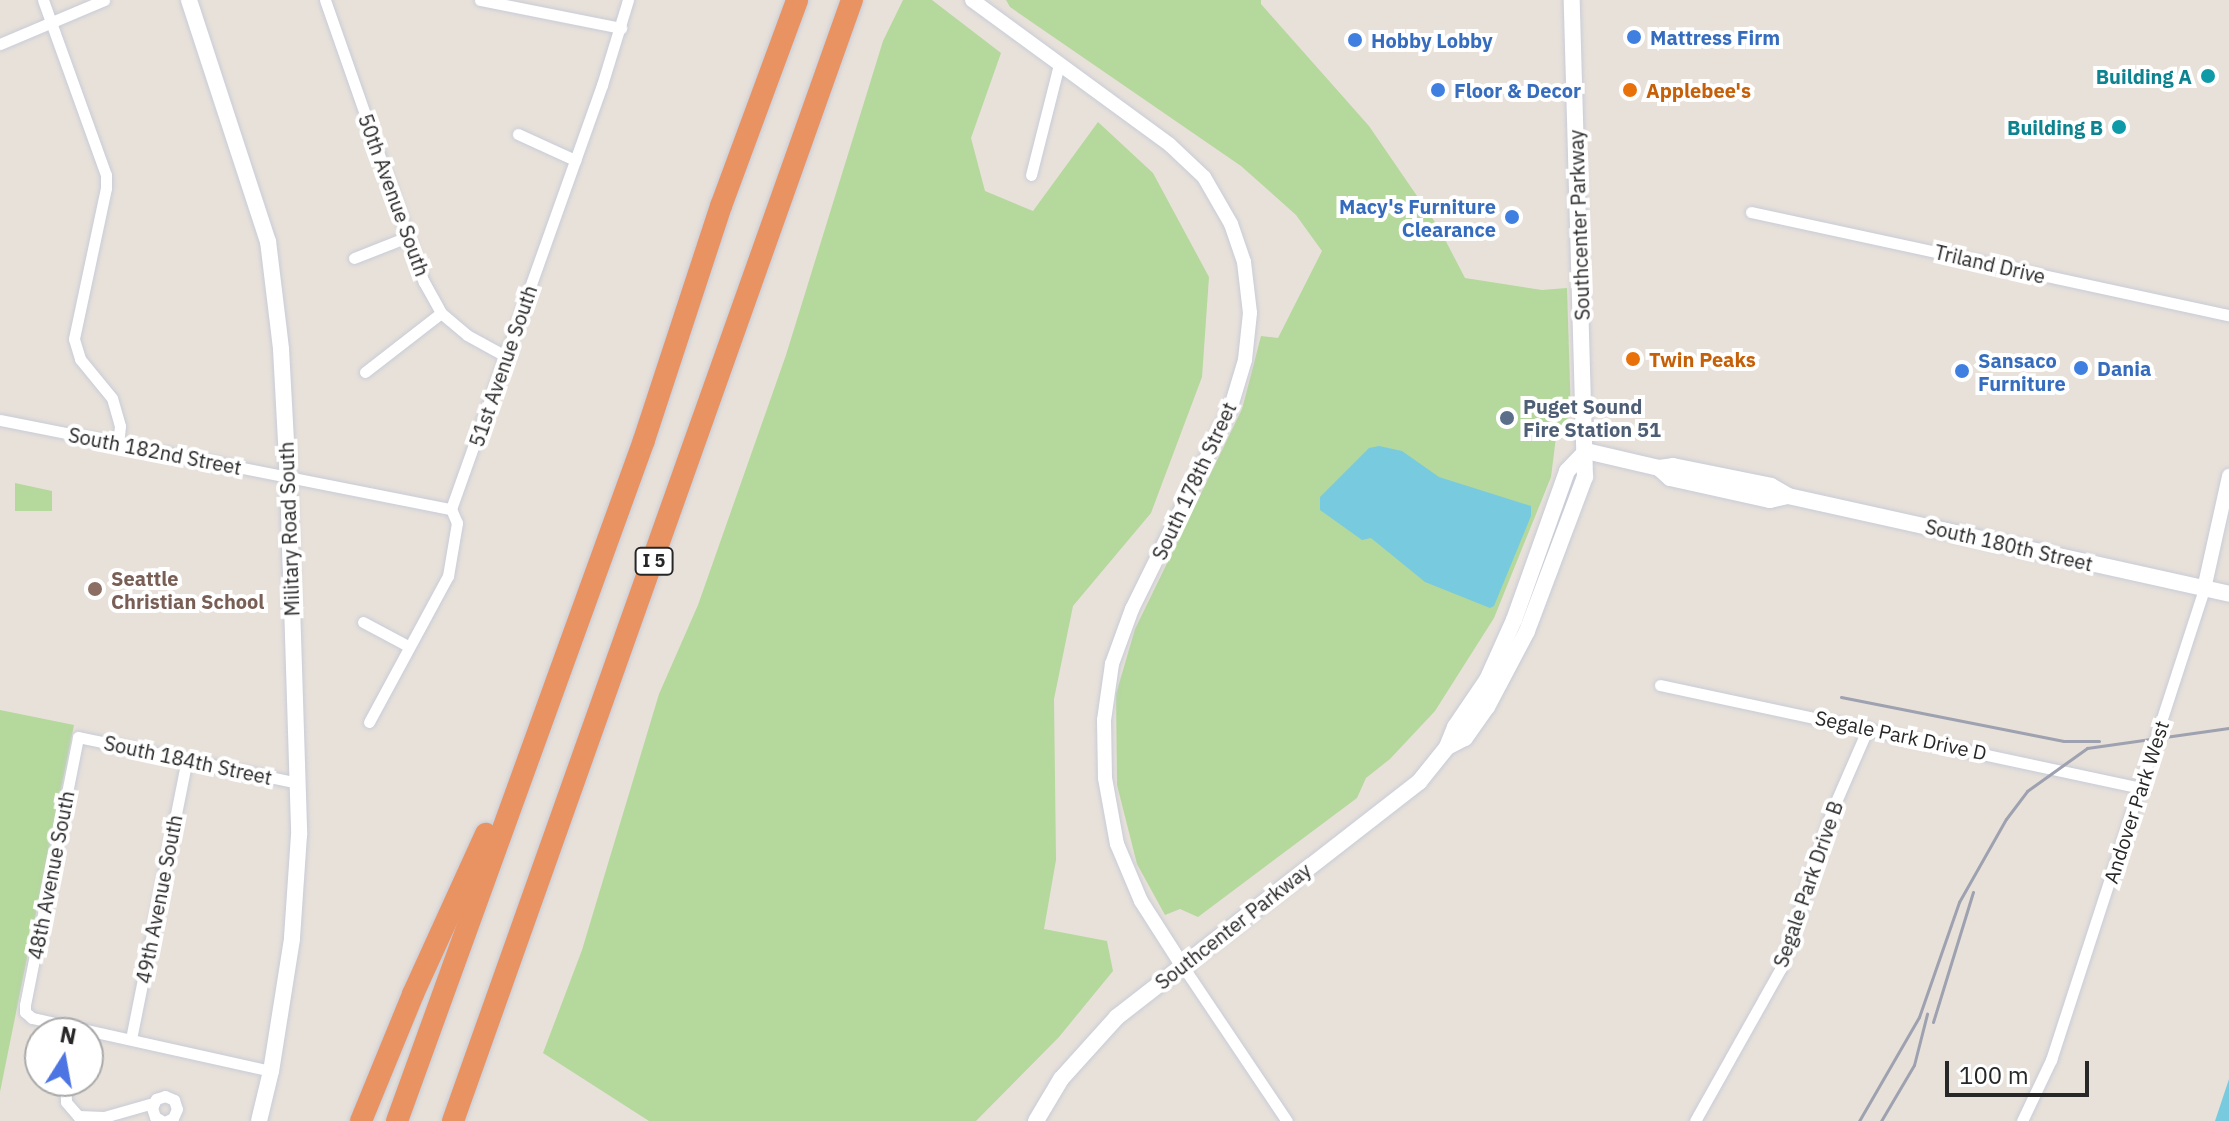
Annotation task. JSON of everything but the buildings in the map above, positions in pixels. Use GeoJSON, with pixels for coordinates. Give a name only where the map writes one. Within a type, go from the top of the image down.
{"type":"FeatureCollection","features":[{"type":"Feature","properties":{"kind":"highway","name":"I 5"},"geometry":{"type":"LineString","coordinates":[[397,1121],[534,736],[644,440],[721,206],[797,0]]}},
{"type":"Feature","properties":{"kind":"highway","name":"I 5"},"geometry":{"type":"LineString","coordinates":[[453,1121],[852,0]]}},
{"type":"Feature","properties":{"kind":"highway"},"geometry":{"type":"LineString","coordinates":[[361,1121],[459,889],[534,736]]}},
{"type":"Feature","properties":{"kind":"main road","name":"Military Road South"},"geometry":{"type":"LineString","coordinates":[[189,0],[268,241],[281,349],[299,835],[292,939],[271,1071],[259,1121]]}},
{"type":"Feature","properties":{"kind":"main road","name":"Southcenter Parkway"},"geometry":{"type":"LineString","coordinates":[[1036,1121],[1061,1079],[1117,1017],[1419,782],[1447,747],[1465,738],[1487,707],[1527,631],[1585,477],[1572,0]]}},
{"type":"Feature","properties":{"kind":"main road","name":"South 180th Street"},"geometry":{"type":"LineString","coordinates":[[1586,451],[1659,468],[1670,478],[1770,500],[1788,496],[2229,594]]}},
{"type":"Feature","properties":{"kind":"main road","name":"Military Road South"},"geometry":{"type":"LineString","coordinates":[[268,1121],[274,1082],[271,1071]]}},
{"type":"Feature","properties":{"kind":"street"},"geometry":{"type":"LineString","coordinates":[[43,0],[106,175],[106,188],[74,339],[80,359],[112,398],[120,426],[118,445]]}},
{"type":"Feature","properties":{"kind":"street"},"geometry":{"type":"LineString","coordinates":[[0,44],[104,0]]}},
{"type":"Feature","properties":{"kind":"street","name":"50th Avenue South"},"geometry":{"type":"LineString","coordinates":[[325,0],[407,237],[441,313],[467,335],[507,357]]}},
{"type":"Feature","properties":{"kind":"street"},"geometry":{"type":"LineString","coordinates":[[480,0],[621,28]]}},
{"type":"Feature","properties":{"kind":"street","name":"51st Avenue South"},"geometry":{"type":"LineString","coordinates":[[369,722],[448,576],[457,523],[451,509],[507,357],[628,0]]}},
{"type":"Feature","properties":{"kind":"street","name":"South 178th Street"},"geometry":{"type":"LineString","coordinates":[[972,0],[1170,145],[1204,177],[1231,224],[1244,262],[1250,313],[1241,373],[1230,410],[1132,609],[1112,664],[1104,720],[1105,778],[1117,844],[1141,901],[1182,965]]}},
{"type":"Feature","properties":{"kind":"street"},"geometry":{"type":"LineString","coordinates":[[1031,175],[1059,64]]}},
{"type":"Feature","properties":{"kind":"street"},"geometry":{"type":"LineString","coordinates":[[518,134],[575,160]]}},
{"type":"Feature","properties":{"kind":"street","name":"Triland Drive"},"geometry":{"type":"LineString","coordinates":[[1751,212],[2229,315]]}},
{"type":"Feature","properties":{"kind":"street"},"geometry":{"type":"LineString","coordinates":[[354,258],[407,237]]}},
{"type":"Feature","properties":{"kind":"street"},"geometry":{"type":"LineString","coordinates":[[365,372],[441,313]]}},
{"type":"Feature","properties":{"kind":"street","name":"South 182nd Street"},"geometry":{"type":"LineString","coordinates":[[0,420],[451,509]]}},
{"type":"Feature","properties":{"kind":"street","name":"Andover Park West"},"geometry":{"type":"LineString","coordinates":[[2022,1121],[2051,1060],[2142,788],[2204,589],[2229,476]]}},
{"type":"Feature","properties":{"kind":"street"},"geometry":{"type":"LineString","coordinates":[[363,622],[408,646]]}},
{"type":"Feature","properties":{"kind":"street","name":"Segale Park Drive D"},"geometry":{"type":"LineString","coordinates":[[1660,685],[2142,788]]}},
{"type":"Feature","properties":{"kind":"street","name":"Segale Park Drive B"},"geometry":{"type":"LineString","coordinates":[[1695,1121],[1732,1061],[1781,968],[1831,813],[1868,728]]}},
{"type":"Feature","properties":{"kind":"street","name":"South 184th Street"},"geometry":{"type":"LineString","coordinates":[[78,737],[298,783]]}},
{"type":"Feature","properties":{"kind":"street","name":"48th Avenue South"},"geometry":{"type":"LineString","coordinates":[[31,1017],[25,1012],[78,737]]}},
{"type":"Feature","properties":{"kind":"street","name":"49th Avenue South"},"geometry":{"type":"LineString","coordinates":[[131,1039],[187,760]]}},
{"type":"Feature","properties":{"kind":"street"},"geometry":{"type":"LineString","coordinates":[[1182,965],[1287,1121]]}},
{"type":"Feature","properties":{"kind":"street"},"geometry":{"type":"LineString","coordinates":[[104,1035],[271,1071]]}},
{"type":"Feature","properties":{"kind":"street"},"geometry":{"type":"LineString","coordinates":[[66,1097],[66,1102],[78,1116],[104,1117],[144,1103],[153,1103],[165,1096],[174,1100],[176,1114],[164,1121],[153,1113],[153,1103]]}},
{"type":"Feature","properties":{"kind":"green space"},"geometry":{"type":"Polygon","coordinates":[[[903,0],[932,0],[1001,53],[971,138],[985,191],[1033,211],[1098,122],[1153,173],[1209,277],[1202,377],[1151,513],[1073,606],[1054,699],[1056,860],[1044,929],[1107,941],[1113,971],[1059,1037],[976,1121],[649,1121],[543,1053],[582,950],[659,694],[698,605],[786,355],[883,41],[903,0]]]}},
{"type":"Feature","properties":{"kind":"green space"},"geometry":{"type":"Polygon","coordinates":[[[1006,0],[1261,0],[1261,4],[1369,126],[1439,228],[1465,278],[1542,290],[1567,288],[1571,415],[1557,429],[1551,477],[1494,618],[1435,711],[1390,759],[1366,778],[1357,798],[1198,917],[1180,909],[1165,915],[1137,864],[1117,785],[1116,694],[1135,629],[1242,409],[1261,336],[1278,338],[1322,251],[1296,215],[1241,166],[1010,7],[1006,0]]]}},
{"type":"Feature","properties":{"kind":"green space"},"geometry":{"type":"Polygon","coordinates":[[[15,483],[52,491],[52,511],[15,511],[15,483]]]}},
{"type":"Feature","properties":{"kind":"green space"},"geometry":{"type":"Polygon","coordinates":[[[0,710],[74,725],[0,1092],[0,710]]]}},
{"type":"Feature","properties":{"kind":"water"},"geometry":{"type":"Polygon","coordinates":[[[1379,446],[1402,451],[1439,477],[1531,506],[1531,516],[1494,606],[1490,608],[1425,582],[1371,538],[1362,540],[1320,510],[1320,497],[1369,448],[1379,446]]]}},
{"type":"Feature","properties":{"kind":"water"},"geometry":{"type":"Polygon","coordinates":[[[2229,1079],[2229,1121],[2215,1121],[2229,1079]]]}},
{"type":"Feature","properties":{"kind":"railway"},"geometry":{"type":"LineString","coordinates":[[1841,697],[2064,741],[2099,741]]}},
{"type":"Feature","properties":{"kind":"railway"},"geometry":{"type":"LineString","coordinates":[[1859,1121],[1919,1017],[1959,902],[2006,819],[2027,791],[2087,748],[2229,728]]}},
{"type":"Feature","properties":{"kind":"railway"},"geometry":{"type":"LineString","coordinates":[[1933,1022],[1973,892]]}},
{"type":"Feature","properties":{"kind":"railway"},"geometry":{"type":"LineString","coordinates":[[1881,1121],[1914,1065],[1927,1014]]}},
{"type":"Feature","properties":{"kind":"place","name":"Mattress Firm"},"geometry":{"type":"Point","coordinates":[1634,37]}},
{"type":"Feature","properties":{"kind":"place","name":"Hobby Lobby"},"geometry":{"type":"Point","coordinates":[1355,40]}},
{"type":"Feature","properties":{"kind":"place","name":"Building A"},"geometry":{"type":"Point","coordinates":[2208,76]}},
{"type":"Feature","properties":{"kind":"place","name":"Floor & Decor"},"geometry":{"type":"Point","coordinates":[1438,90]}},
{"type":"Feature","properties":{"kind":"place","name":"Applebee's"},"geometry":{"type":"Point","coordinates":[1630,90]}},
{"type":"Feature","properties":{"kind":"place","name":"Building B"},"geometry":{"type":"Point","coordinates":[2119,127]}},
{"type":"Feature","properties":{"kind":"place","name":"Macy's Furniture Clearance"},"geometry":{"type":"Point","coordinates":[1512,217]}},
{"type":"Feature","properties":{"kind":"place","name":"Twin Peaks"},"geometry":{"type":"Point","coordinates":[1633,359]}},
{"type":"Feature","properties":{"kind":"place","name":"Dania"},"geometry":{"type":"Point","coordinates":[2081,368]}},
{"type":"Feature","properties":{"kind":"place","name":"Sansaco Furniture"},"geometry":{"type":"Point","coordinates":[1962,371]}},
{"type":"Feature","properties":{"kind":"place","name":"Puget Sound Fire Station 51"},"geometry":{"type":"Point","coordinates":[1507,418]}},
{"type":"Feature","properties":{"kind":"place","name":"Seattle Christian School"},"geometry":{"type":"Point","coordinates":[95,589]}}]}
